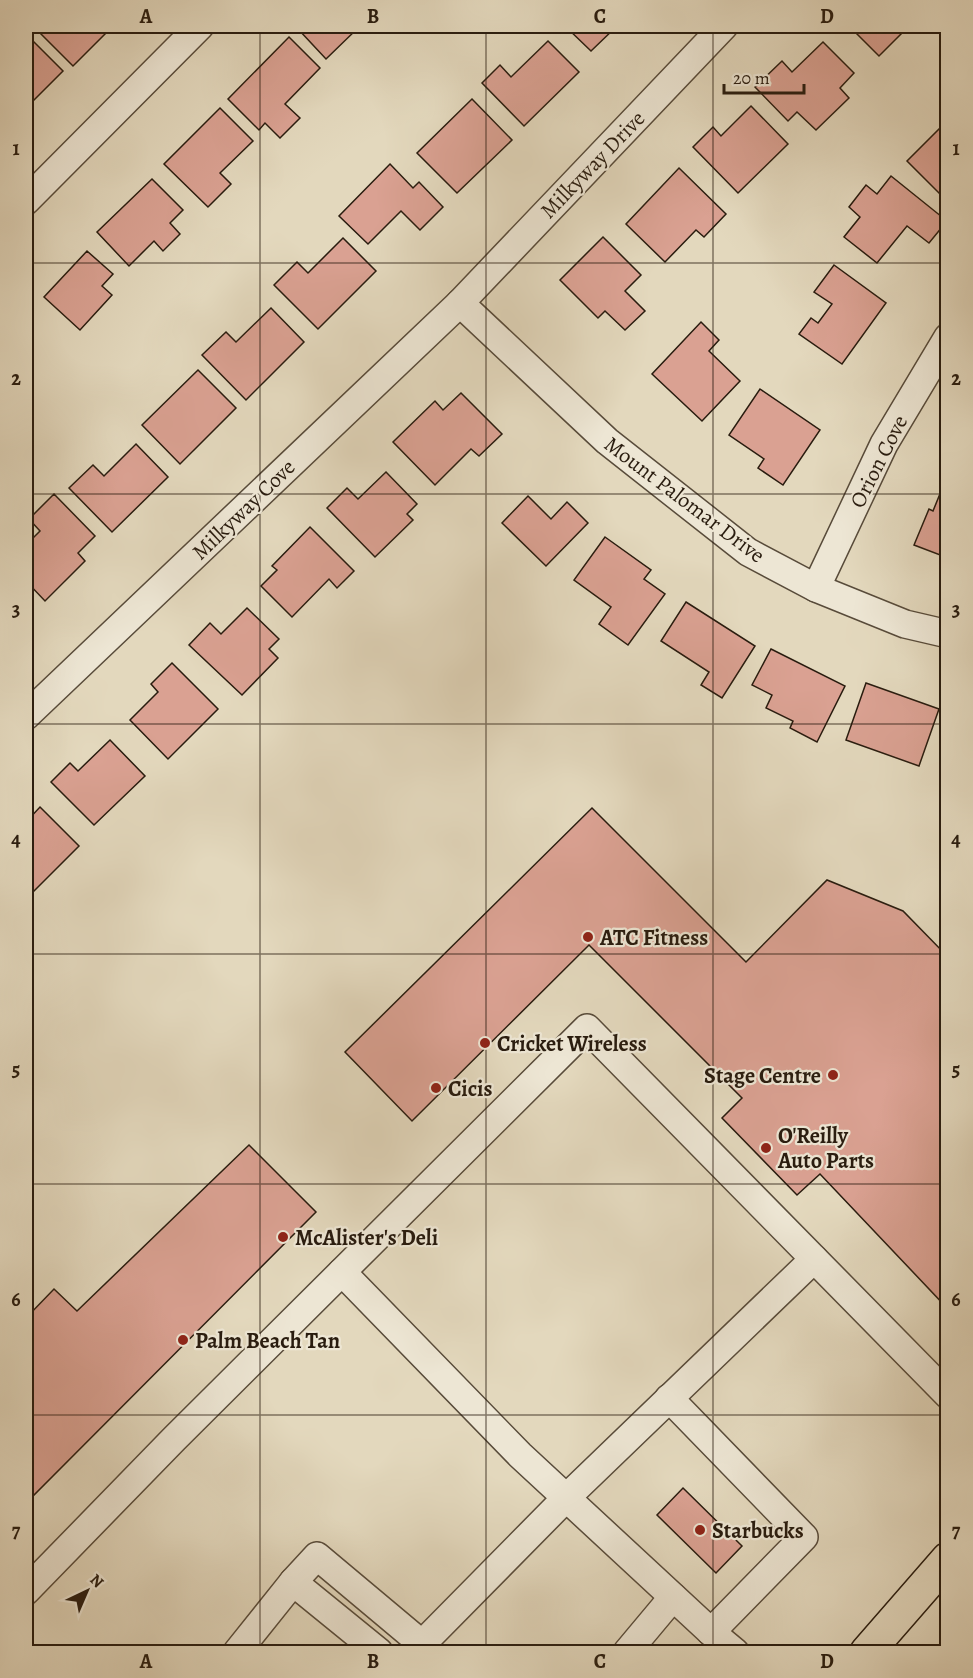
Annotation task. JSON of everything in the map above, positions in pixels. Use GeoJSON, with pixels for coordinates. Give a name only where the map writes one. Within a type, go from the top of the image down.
{"type":"FeatureCollection","features":[{"type":"Feature","properties":{"kind":"main road"},"geometry":{"type":"LineString","coordinates":[[867,1653],[948,1559]]}},
{"type":"Feature","properties":{"kind":"street"},"geometry":{"type":"LineString","coordinates":[[26,201],[200,26]]}},
{"type":"Feature","properties":{"kind":"street","name":"Milkyway Drive"},"geometry":{"type":"LineString","coordinates":[[460,303],[723,26]]}},
{"type":"Feature","properties":{"kind":"street","name":"Mount Palomar Drive"},"geometry":{"type":"LineString","coordinates":[[460,303],[607,441],[748,552],[816,588],[905,624],[948,634]]}},
{"type":"Feature","properties":{"kind":"street","name":"Milkyway Cove"},"geometry":{"type":"LineString","coordinates":[[26,716],[460,303]]}},
{"type":"Feature","properties":{"kind":"street","name":"Orion Cove"},"geometry":{"type":"LineString","coordinates":[[816,588],[884,444],[948,337]]}},
{"type":"Feature","properties":{"kind":"street"},"geometry":{"type":"LineString","coordinates":[[28,1582],[587,1028],[814,1258],[942,1378]]}},
{"type":"Feature","properties":{"kind":"street"},"geometry":{"type":"LineString","coordinates":[[237,1653],[293,1582],[318,1556],[418,1648],[566,1498],[814,1258]]}},
{"type":"Feature","properties":{"kind":"street"},"geometry":{"type":"LineString","coordinates":[[342,1272],[520,1455],[735,1653]]}},
{"type":"Feature","properties":{"kind":"street"},"geometry":{"type":"LineString","coordinates":[[669,1398],[804,1537],[711,1632]]}},
{"type":"Feature","properties":{"kind":"street"},"geometry":{"type":"LineString","coordinates":[[293,1582],[380,1653]]}},
{"type":"Feature","properties":{"kind":"street"},"geometry":{"type":"LineString","coordinates":[[627,1653],[673,1597]]}},
{"type":"Feature","properties":{"kind":"building"},"geometry":{"type":"Polygon","coordinates":[[[45,26],[113,26],[73,66],[39,32],[45,26]]]}},
{"type":"Feature","properties":{"kind":"building"},"geometry":{"type":"Polygon","coordinates":[[[304,26],[360,26],[326,59],[299,30],[304,26]]]}},
{"type":"Feature","properties":{"kind":"building"},"geometry":{"type":"Polygon","coordinates":[[[565,26],[617,26],[591,51],[565,26]]]}},
{"type":"Feature","properties":{"kind":"building"},"geometry":{"type":"Polygon","coordinates":[[[849,26],[909,26],[879,56],[849,26]]]}},
{"type":"Feature","properties":{"kind":"building"},"geometry":{"type":"Polygon","coordinates":[[[289,37],[320,68],[285,104],[300,118],[280,138],[265,123],[259,130],[228,99],[289,37]]]}},
{"type":"Feature","properties":{"kind":"building"},"geometry":{"type":"Polygon","coordinates":[[[548,41],[579,72],[524,126],[482,83],[500,65],[511,77],[548,41]]]}},
{"type":"Feature","properties":{"kind":"building"},"geometry":{"type":"Polygon","coordinates":[[[34,42],[63,71],[26,108],[26,50],[34,42]]]}},
{"type":"Feature","properties":{"kind":"building"},"geometry":{"type":"Polygon","coordinates":[[[823,42],[854,73],[840,88],[849,98],[816,130],[797,112],[788,121],[755,87],[782,61],[792,72],[823,42]]]}},
{"type":"Feature","properties":{"kind":"building"},"geometry":{"type":"Polygon","coordinates":[[[472,99],[512,140],[457,193],[417,153],[472,99]]]}},
{"type":"Feature","properties":{"kind":"building"},"geometry":{"type":"Polygon","coordinates":[[[751,106],[788,144],[738,193],[693,147],[713,127],[721,136],[751,106]]]}},
{"type":"Feature","properties":{"kind":"building"},"geometry":{"type":"Polygon","coordinates":[[[220,108],[253,141],[220,173],[231,184],[208,207],[164,164],[220,108]]]}},
{"type":"Feature","properties":{"kind":"building"},"geometry":{"type":"Polygon","coordinates":[[[948,114],[948,192],[943,197],[907,161],[947,121],[944,118],[948,114]]]}},
{"type":"Feature","properties":{"kind":"building"},"geometry":{"type":"Polygon","coordinates":[[[390,164],[413,188],[419,182],[443,207],[420,230],[401,211],[368,244],[339,216],[390,164]]]}},
{"type":"Feature","properties":{"kind":"building"},"geometry":{"type":"Polygon","coordinates":[[[679,168],[726,214],[704,237],[696,230],[665,262],[626,224],[679,168]]]}},
{"type":"Feature","properties":{"kind":"building"},"geometry":{"type":"Polygon","coordinates":[[[891,176],[947,221],[929,243],[907,226],[877,263],[844,237],[860,217],[849,207],[866,185],[877,194],[891,176]]]}},
{"type":"Feature","properties":{"kind":"building"},"geometry":{"type":"Polygon","coordinates":[[[152,179],[183,210],[170,223],[180,234],[163,251],[154,241],[129,266],[97,232],[152,179]]]}},
{"type":"Feature","properties":{"kind":"building"},"geometry":{"type":"Polygon","coordinates":[[[603,237],[641,275],[625,291],[645,311],[625,330],[605,311],[598,318],[560,280],[603,237]]]}},
{"type":"Feature","properties":{"kind":"building"},"geometry":{"type":"Polygon","coordinates":[[[343,238],[376,271],[318,329],[274,285],[297,262],[308,273],[343,238]]]}},
{"type":"Feature","properties":{"kind":"building"},"geometry":{"type":"Polygon","coordinates":[[[87,251],[113,274],[102,286],[112,295],[80,330],[44,297],[87,251]]]}},
{"type":"Feature","properties":{"kind":"building"},"geometry":{"type":"Polygon","coordinates":[[[834,265],[886,303],[842,364],[799,334],[811,318],[818,323],[832,304],[814,292],[834,265]]]}},
{"type":"Feature","properties":{"kind":"building"},"geometry":{"type":"Polygon","coordinates":[[[271,308],[304,342],[246,400],[202,355],[226,332],[236,342],[271,308]]]}},
{"type":"Feature","properties":{"kind":"building"},"geometry":{"type":"Polygon","coordinates":[[[701,322],[719,340],[709,351],[740,381],[702,421],[652,374],[701,322]]]}},
{"type":"Feature","properties":{"kind":"building"},"geometry":{"type":"Polygon","coordinates":[[[198,370],[236,408],[180,464],[142,425],[198,370]]]}},
{"type":"Feature","properties":{"kind":"building"},"geometry":{"type":"Polygon","coordinates":[[[760,389],[820,430],[783,485],[758,468],[764,459],[729,435],[760,389]]]}},
{"type":"Feature","properties":{"kind":"building"},"geometry":{"type":"Polygon","coordinates":[[[461,393],[502,434],[479,456],[471,449],[435,485],[393,442],[435,401],[443,410],[461,393]]]}},
{"type":"Feature","properties":{"kind":"building"},"geometry":{"type":"Polygon","coordinates":[[[136,444],[168,477],[112,532],[69,488],[93,465],[104,476],[136,444]]]}},
{"type":"Feature","properties":{"kind":"building"},"geometry":{"type":"Polygon","coordinates":[[[386,472],[417,504],[407,514],[413,520],[375,557],[327,508],[347,488],[358,499],[386,472]]]}},
{"type":"Feature","properties":{"kind":"building"},"geometry":{"type":"Polygon","coordinates":[[[948,474],[948,558],[914,545],[929,509],[933,511],[948,474]]]}},
{"type":"Feature","properties":{"kind":"building"},"geometry":{"type":"Polygon","coordinates":[[[54,494],[95,536],[78,553],[85,561],[45,601],[26,581],[26,545],[40,531],[29,519],[54,494]]]}},
{"type":"Feature","properties":{"kind":"building"},"geometry":{"type":"Polygon","coordinates":[[[528,496],[551,519],[567,502],[588,523],[546,566],[502,523],[528,496]]]}},
{"type":"Feature","properties":{"kind":"building"},"geometry":{"type":"Polygon","coordinates":[[[310,527],[354,571],[337,588],[329,579],[292,617],[261,586],[277,570],[272,566],[310,527]]]}},
{"type":"Feature","properties":{"kind":"building"},"geometry":{"type":"Polygon","coordinates":[[[605,537],[651,570],[644,579],[665,594],[628,645],[599,624],[611,607],[574,580],[605,537]]]}},
{"type":"Feature","properties":{"kind":"building"},"geometry":{"type":"Polygon","coordinates":[[[686,602],[755,646],[722,698],[701,685],[709,672],[661,641],[686,602]]]}},
{"type":"Feature","properties":{"kind":"building"},"geometry":{"type":"Polygon","coordinates":[[[247,608],[279,639],[269,649],[278,658],[242,695],[189,645],[210,623],[221,634],[247,608]]]}},
{"type":"Feature","properties":{"kind":"building"},"geometry":{"type":"Polygon","coordinates":[[[771,649],[845,686],[817,742],[790,728],[793,721],[766,708],[772,695],[752,685],[771,649]]]}},
{"type":"Feature","properties":{"kind":"building"},"geometry":{"type":"Polygon","coordinates":[[[172,663],[218,709],[168,759],[130,720],[158,692],[151,684],[172,663]]]}},
{"type":"Feature","properties":{"kind":"building"},"geometry":{"type":"Polygon","coordinates":[[[866,683],[939,709],[919,766],[846,740],[866,683]]]}},
{"type":"Feature","properties":{"kind":"building"},"geometry":{"type":"Polygon","coordinates":[[[110,740],[145,776],[94,825],[51,782],[70,763],[78,771],[110,740]]]}},
{"type":"Feature","properties":{"kind":"building"},"geometry":{"type":"Polygon","coordinates":[[[948,751],[948,769],[940,765],[948,751]]]}},
{"type":"Feature","properties":{"kind":"building"},"geometry":{"type":"Polygon","coordinates":[[[40,807],[79,846],[28,897],[26,895],[26,822],[40,807]]]}},
{"type":"Feature","properties":{"kind":"building","name":"Stage Centre"},"geometry":{"type":"Polygon","coordinates":[[[592,808],[746,962],[827,880],[903,911],[948,957],[948,1309],[820,1174],[797,1195],[722,1118],[742,1098],[589,945],[412,1121],[345,1052],[592,808]]]}},
{"type":"Feature","properties":{"kind":"building"},"geometry":{"type":"Polygon","coordinates":[[[249,1145],[316,1212],[29,1500],[26,1496],[26,1318],[54,1289],[77,1311],[249,1145]]]}},
{"type":"Feature","properties":{"kind":"building","name":"Starbucks"},"geometry":{"type":"Polygon","coordinates":[[[683,1488],[742,1546],[716,1573],[657,1515],[683,1488]]]}},
{"type":"Feature","properties":{"kind":"place","name":"ATC Fitness"},"geometry":{"type":"Point","coordinates":[588,937]}},
{"type":"Feature","properties":{"kind":"place","name":"Cricket Wireless"},"geometry":{"type":"Point","coordinates":[485,1043]}},
{"type":"Feature","properties":{"kind":"place","name":"Stage Centre"},"geometry":{"type":"Point","coordinates":[833,1075]}},
{"type":"Feature","properties":{"kind":"place","name":"Cicis"},"geometry":{"type":"Point","coordinates":[436,1088]}},
{"type":"Feature","properties":{"kind":"place","name":"O'Reilly Auto Parts"},"geometry":{"type":"Point","coordinates":[766,1148]}},
{"type":"Feature","properties":{"kind":"place","name":"McAlister's Deli"},"geometry":{"type":"Point","coordinates":[283,1237]}},
{"type":"Feature","properties":{"kind":"place","name":"Palm Beach Tan"},"geometry":{"type":"Point","coordinates":[183,1340]}},
{"type":"Feature","properties":{"kind":"place","name":"Starbucks"},"geometry":{"type":"Point","coordinates":[700,1530]}}]}
